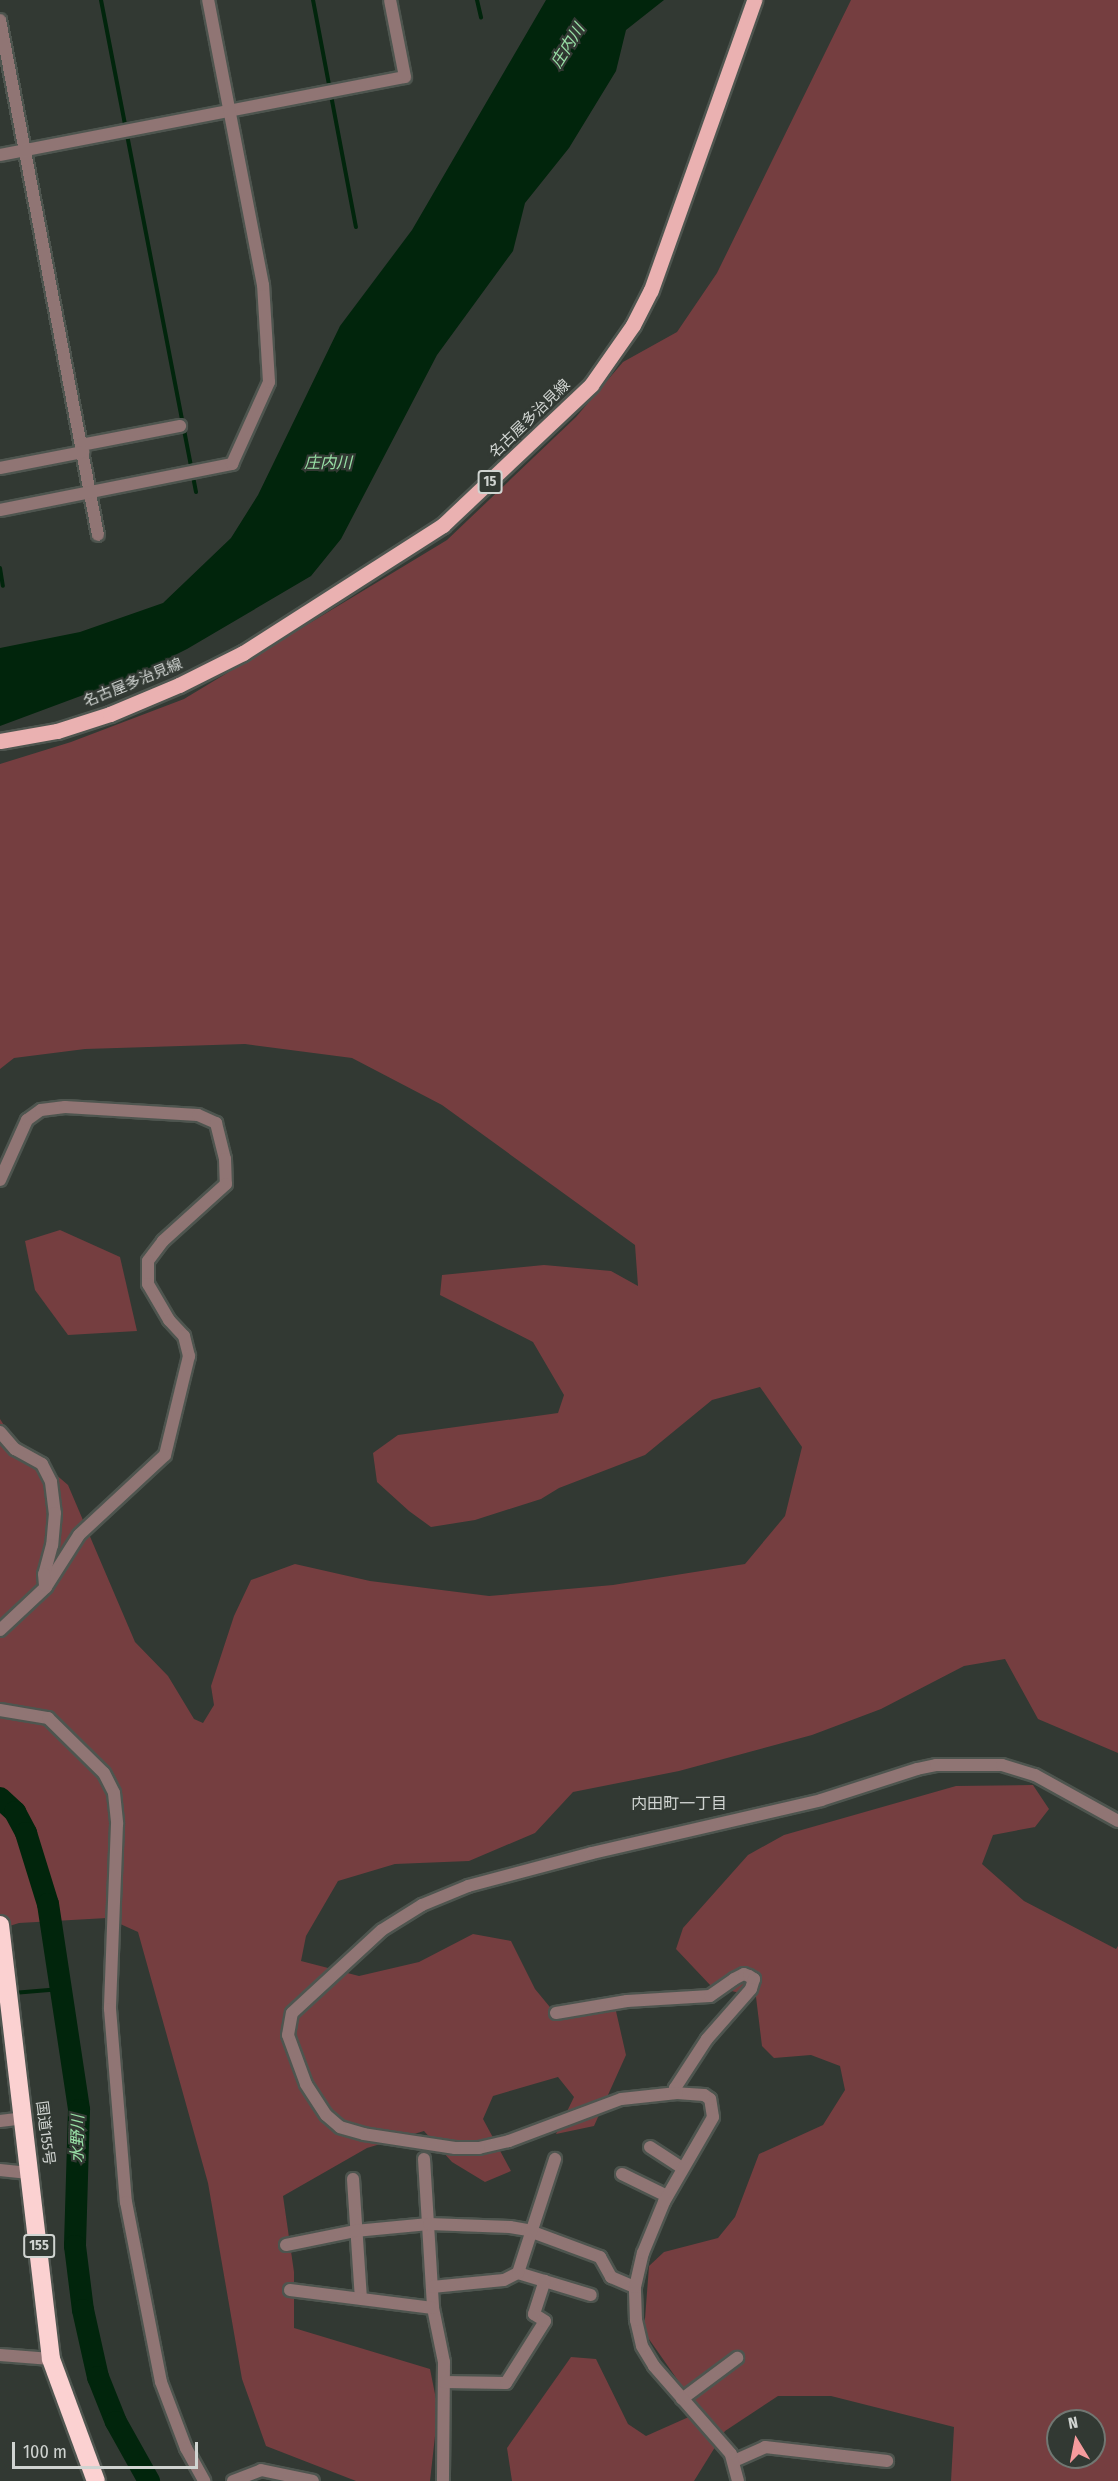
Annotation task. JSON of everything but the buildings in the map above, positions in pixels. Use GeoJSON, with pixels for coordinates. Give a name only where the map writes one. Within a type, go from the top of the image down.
{"type":"FeatureCollection","features":[{"type":"Feature","properties":{"kind":"highway","name":"国道155号"},"geometry":{"type":"LineString","coordinates":[[1,1936],[10,2004],[7,2028],[25,2118],[51,2359],[96,2481]]}},
{"type":"Feature","properties":{"kind":"main road","name":"名古屋多治見線"},"geometry":{"type":"LineString","coordinates":[[0,741],[57,731],[110,714],[179,686],[243,652],[443,525],[591,386],[628,334],[651,290],[754,0]]}},
{"type":"Feature","properties":{"kind":"street"},"geometry":{"type":"LineString","coordinates":[[0,510],[232,464],[269,382],[263,285],[208,0]]}},
{"type":"Feature","properties":{"kind":"street"},"geometry":{"type":"LineString","coordinates":[[0,155],[405,77],[390,0]]}},
{"type":"Feature","properties":{"kind":"street"},"geometry":{"type":"LineString","coordinates":[[0,20],[98,535]]}},
{"type":"Feature","properties":{"kind":"street"},"geometry":{"type":"LineString","coordinates":[[0,468],[180,426]]}},
{"type":"Feature","properties":{"kind":"street"},"geometry":{"type":"LineString","coordinates":[[0,1180],[27,1120],[41,1110],[65,1107],[198,1114],[216,1124],[225,1159],[226,1184],[163,1241],[148,1261],[148,1284],[165,1314],[184,1336],[189,1356],[170,1444],[158,1466],[79,1535],[46,1587],[0,1630]]}},
{"type":"Feature","properties":{"kind":"street"},"geometry":{"type":"LineString","coordinates":[[0,1432],[15,1449],[42,1464],[51,1482],[55,1512],[44,1574],[46,1587]]}},
{"type":"Feature","properties":{"kind":"street"},"geometry":{"type":"LineString","coordinates":[[0,1710],[48,1718],[104,1773],[114,1792],[117,1824],[110,2009],[126,2202],[161,2382],[186,2448],[204,2481]]}},
{"type":"Feature","properties":{"kind":"street"},"geometry":{"type":"LineString","coordinates":[[738,2481],[734,2461],[682,2399],[642,2346],[634,2288],[643,2253],[667,2196],[713,2117],[712,2108],[704,2095],[677,2093],[621,2099],[509,2141],[479,2148],[455,2148],[364,2134],[340,2127],[326,2115],[306,2084],[288,2035],[292,2013],[382,1930],[422,1905],[468,1886],[530,1868],[820,1800],[917,1769],[936,1765],[1002,1765],[1035,1775],[1118,1821]]}},
{"type":"Feature","properties":{"kind":"street"},"geometry":{"type":"LineString","coordinates":[[556,2013],[627,2001],[710,1996],[744,1974],[754,1979],[751,1989],[707,2039],[675,2088],[677,2093]]}},
{"type":"Feature","properties":{"kind":"street"},"geometry":{"type":"LineString","coordinates":[[0,2121],[25,2118]]}},
{"type":"Feature","properties":{"kind":"street"},"geometry":{"type":"LineString","coordinates":[[650,2148],[682,2168]]}},
{"type":"Feature","properties":{"kind":"street"},"geometry":{"type":"LineString","coordinates":[[518,2273],[555,2158]]}},
{"type":"Feature","properties":{"kind":"street"},"geometry":{"type":"LineString","coordinates":[[424,2159],[433,2308],[443,2353],[443,2481]]}},
{"type":"Feature","properties":{"kind":"street"},"geometry":{"type":"LineString","coordinates":[[0,2170],[32,2173]]}},
{"type":"Feature","properties":{"kind":"street"},"geometry":{"type":"LineString","coordinates":[[622,2174],[667,2196]]}},
{"type":"Feature","properties":{"kind":"street"},"geometry":{"type":"LineString","coordinates":[[352,2179],[361,2299]]}},
{"type":"Feature","properties":{"kind":"street"},"geometry":{"type":"LineString","coordinates":[[286,2245],[356,2231],[429,2224],[531,2231],[600,2257],[611,2277],[634,2288]]}},
{"type":"Feature","properties":{"kind":"street"},"geometry":{"type":"LineString","coordinates":[[432,2288],[504,2280],[518,2273],[591,2295]]}},
{"type":"Feature","properties":{"kind":"street"},"geometry":{"type":"LineString","coordinates":[[444,2382],[506,2383],[545,2321],[534,2314],[545,2281]]}},
{"type":"Feature","properties":{"kind":"street"},"geometry":{"type":"LineString","coordinates":[[290,2290],[433,2308]]}},
{"type":"Feature","properties":{"kind":"street"},"geometry":{"type":"LineString","coordinates":[[0,2355],[51,2359]]}},
{"type":"Feature","properties":{"kind":"street"},"geometry":{"type":"LineString","coordinates":[[682,2399],[737,2358]]}},
{"type":"Feature","properties":{"kind":"street"},"geometry":{"type":"LineString","coordinates":[[734,2461],[765,2447],[887,2461]]}},
{"type":"Feature","properties":{"kind":"street"},"geometry":{"type":"LineString","coordinates":[[233,2481],[261,2470],[313,2481]]}},
{"type":"Feature","properties":{"kind":"shaded area"},"geometry":{"type":"Polygon","coordinates":[[[851,0],[1118,0],[1118,1753],[1038,1719],[1005,1659],[964,1666],[881,1709],[812,1735],[679,1771],[573,1792],[535,1833],[469,1861],[395,1864],[338,1881],[306,1936],[301,1961],[359,1976],[419,1962],[473,1934],[511,1941],[535,1989],[554,2012],[613,1998],[626,2055],[594,2126],[556,2134],[574,2097],[558,2077],[493,2096],[483,2119],[511,2171],[485,2182],[452,2162],[424,2131],[367,2148],[283,2196],[294,2272],[294,2328],[430,2369],[438,2409],[430,2481],[356,2481],[266,2446],[242,2379],[208,2183],[138,1932],[107,1918],[19,1923],[0,1929],[0,1419],[11,1436],[68,1485],[135,1642],[168,1676],[194,1719],[203,1723],[214,1705],[211,1686],[234,1616],[251,1580],[295,1564],[370,1581],[489,1596],[613,1585],[745,1564],[785,1516],[802,1447],[760,1387],[712,1400],[645,1455],[559,1488],[541,1499],[475,1520],[431,1527],[409,1511],[377,1482],[373,1453],[398,1435],[558,1413],[564,1395],[533,1342],[440,1295],[442,1275],[544,1265],[611,1271],[638,1286],[635,1245],[442,1105],[352,1058],[245,1044],[85,1049],[14,1058],[0,1069],[0,764],[71,742],[184,699],[447,540],[576,417],[623,362],[677,332],[717,273],[851,0]]]}},
{"type":"Feature","properties":{"kind":"shaded area"},"geometry":{"type":"Polygon","coordinates":[[[60,1230],[120,1257],[137,1331],[68,1335],[35,1290],[25,1241],[60,1230]]]}},
{"type":"Feature","properties":{"kind":"shaded area"},"geometry":{"type":"Polygon","coordinates":[[[1033,1785],[1049,1809],[1035,1827],[993,1835],[982,1864],[1024,1901],[1116,1949],[1118,1946],[1118,2481],[951,2481],[954,2427],[831,2396],[778,2396],[725,2431],[694,2481],[512,2481],[507,2448],[571,2357],[596,2359],[628,2424],[646,2436],[700,2412],[644,2332],[649,2266],[664,2252],[718,2238],[735,2217],[759,2154],[823,2125],[845,2090],[840,2066],[811,2055],[774,2058],[762,2046],[756,1997],[711,1986],[676,1949],[683,1928],[748,1855],[784,1835],[956,1786],[1033,1785]]]}},
{"type":"Feature","properties":{"kind":"water","name":"庄内川"},"geometry":{"type":"Polygon","coordinates":[[[546,0],[664,0],[626,30],[616,71],[569,148],[525,203],[513,251],[437,355],[341,539],[311,576],[187,649],[129,678],[0,726],[0,648],[80,632],[163,603],[231,538],[258,495],[340,326],[412,230],[546,0]]]}},
{"type":"Feature","properties":{"kind":"waterway"},"geometry":{"type":"LineString","coordinates":[[101,0],[196,492]]}},
{"type":"Feature","properties":{"kind":"waterway"},"geometry":{"type":"LineString","coordinates":[[313,0],[356,227]]}},
{"type":"Feature","properties":{"kind":"waterway"},"geometry":{"type":"LineString","coordinates":[[477,0],[481,18]]}},
{"type":"Feature","properties":{"kind":"waterway"},"geometry":{"type":"LineString","coordinates":[[0,568],[3,586]]}},
{"type":"Feature","properties":{"kind":"waterway","name":"水野川"},"geometry":{"type":"LineString","coordinates":[[0,1798],[15,1812],[26,1833],[48,1904],[79,2110],[75,2246],[83,2310],[98,2377],[116,2422],[149,2481]]}},
{"type":"Feature","properties":{"kind":"waterway"},"geometry":{"type":"LineString","coordinates":[[13,1993],[61,1989]]}},
{"type":"Feature","properties":{"kind":"district","name":"内田町一丁目"},"geometry":{"type":"Point","coordinates":[679,1804]}}]}
